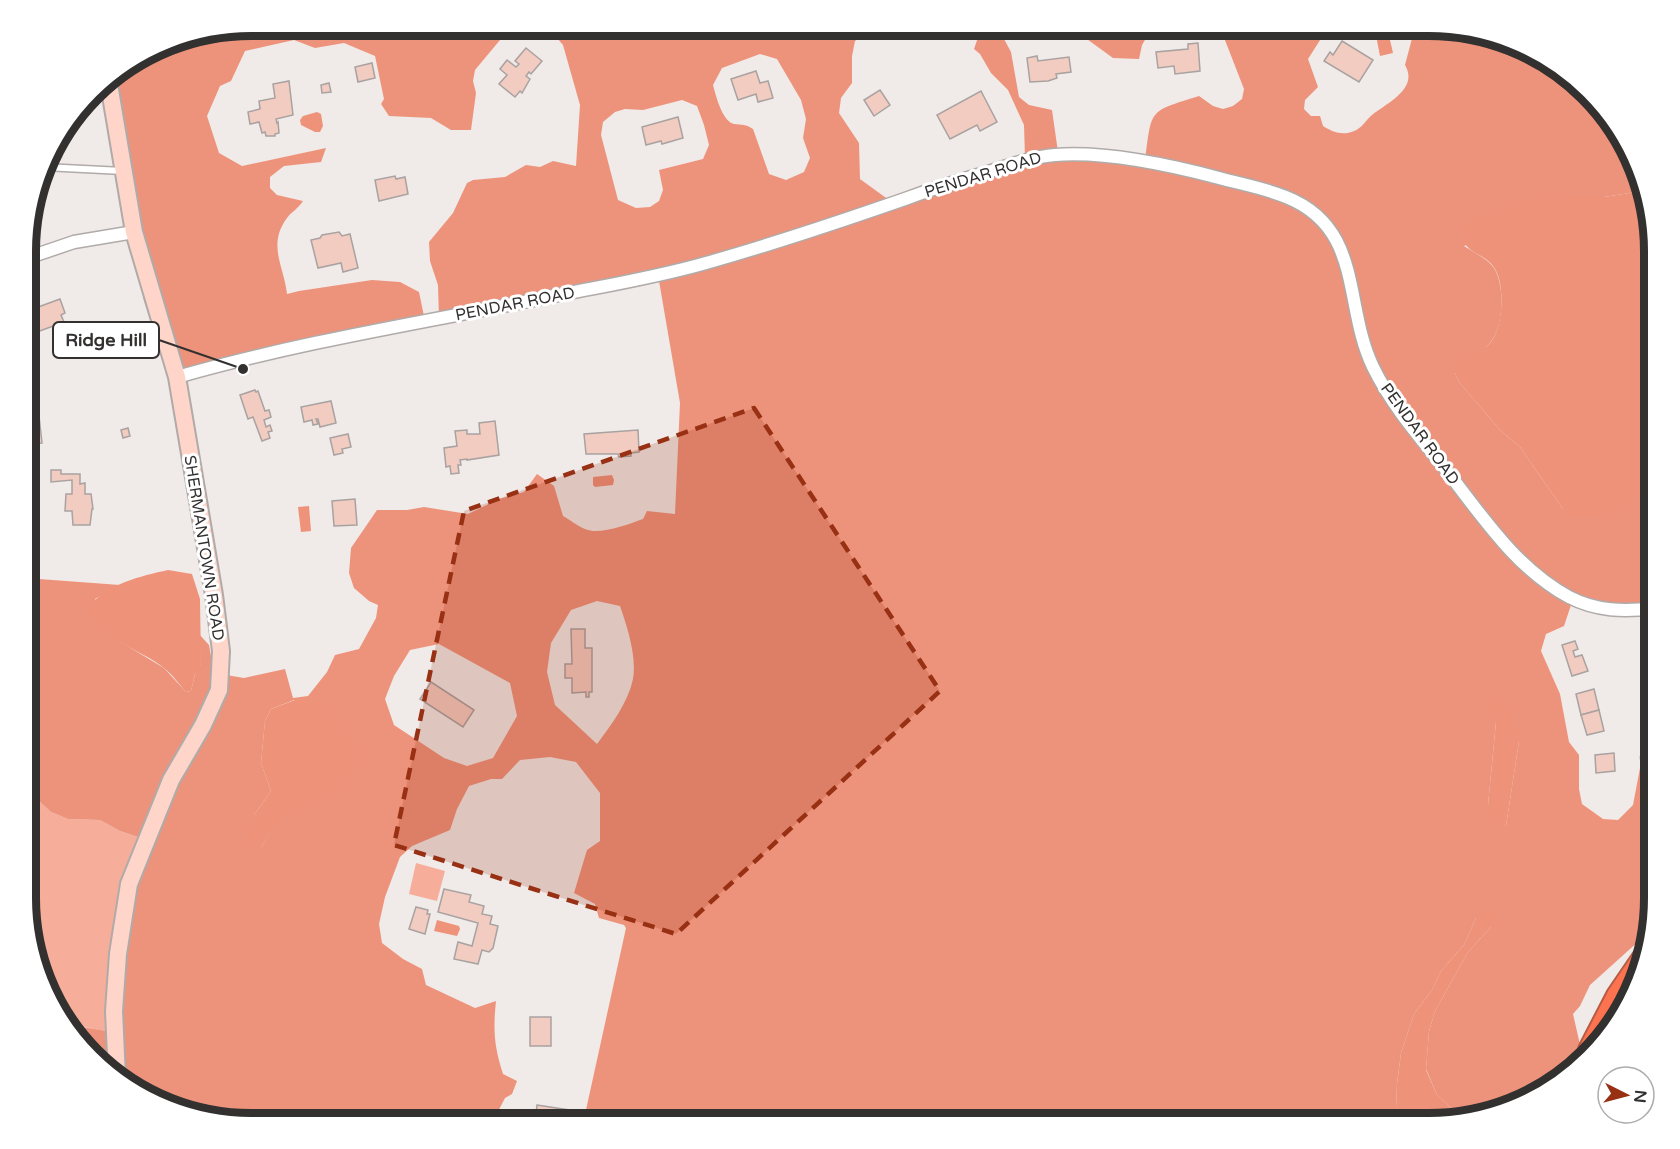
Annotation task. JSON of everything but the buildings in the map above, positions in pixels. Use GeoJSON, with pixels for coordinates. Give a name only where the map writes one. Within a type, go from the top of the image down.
{"type":"FeatureCollection","features":[{"type":"Feature","properties":{"kind":"highway"},"geometry":{"type":"LineString","coordinates":[[1605,1021],[1626,984]]}},
{"type":"Feature","properties":{"kind":"street","name":"SHERMANTOWN ROAD"},"geometry":{"type":"LineString","coordinates":[[110,88],[134,232],[177,377],[221,651],[219,690],[203,725],[171,780],[129,884],[121,927],[115,1000],[117,1066]]}},
{"type":"Feature","properties":{"kind":"street","name":"PENDAR ROAD"},"geometry":{"type":"LineString","coordinates":[[177,377],[241,358],[329,339],[496,308],[702,264],[828,226],[1020,161],[1054,155],[1080,154],[1155,163],[1269,191],[1288,198],[1317,215],[1332,231],[1344,256],[1365,349],[1386,392],[1410,427],[1472,504],[1533,573],[1571,598],[1599,607],[1625,611],[1644,609]]}},
{"type":"Feature","properties":{"kind":"street"},"geometry":{"type":"LineString","coordinates":[[36,255],[74,242],[134,232]]}},
{"type":"Feature","properties":{"kind":"lane"},"geometry":{"type":"LineString","coordinates":[[53,167],[123,171]]}},
{"type":"Feature","properties":{"kind":"highlighted area"},"geometry":{"type":"Polygon","coordinates":[[[754,408],[940,691],[676,934],[394,845],[464,511],[754,408]]]}},
{"type":"Feature","properties":{"kind":"shaded area"},"geometry":{"type":"Polygon","coordinates":[[[237,36],[503,36],[475,70],[473,81],[476,93],[471,130],[451,130],[431,118],[389,116],[381,104],[384,99],[375,56],[344,43],[315,48],[294,40],[245,51],[231,81],[220,86],[207,116],[219,153],[242,166],[326,148],[321,162],[284,166],[270,177],[270,188],[277,195],[303,201],[287,218],[278,237],[278,256],[287,294],[372,280],[400,282],[419,292],[425,321],[213,366],[168,372],[144,301],[106,92],[132,72],[182,47],[237,36]]]}},
{"type":"Feature","properties":{"kind":"shaded area"},"geometry":{"type":"Polygon","coordinates":[[[555,36],[862,36],[855,41],[852,56],[852,83],[841,98],[839,113],[859,143],[860,179],[893,203],[1025,158],[1024,125],[1008,90],[991,73],[980,54],[974,49],[979,36],[1005,36],[1004,39],[1011,52],[1019,97],[1029,105],[1052,110],[1058,152],[1145,161],[1152,121],[1161,110],[1199,96],[1213,106],[1223,109],[1233,106],[1242,99],[1244,89],[1223,36],[1323,36],[1308,59],[1318,87],[1305,100],[1304,109],[1311,116],[1320,116],[1323,126],[1334,132],[1357,130],[1405,88],[1408,74],[1405,65],[1413,36],[1443,36],[1498,47],[1524,58],[1571,89],[1591,109],[1608,132],[1622,156],[1636,192],[1604,197],[1464,246],[1494,268],[1500,285],[1501,306],[1495,336],[1482,351],[1455,373],[1459,382],[1501,431],[1520,447],[1563,509],[1644,483],[1644,611],[1573,599],[1564,626],[1546,634],[1541,651],[1560,694],[1569,742],[1579,755],[1579,789],[1582,804],[1603,819],[1618,820],[1633,805],[1640,768],[1644,764],[1644,912],[1640,940],[1590,985],[1580,1006],[1573,1014],[1580,1051],[1548,1077],[1498,1102],[1455,1111],[1437,1095],[1426,1069],[1429,1031],[1435,1011],[1468,952],[1491,927],[1476,918],[1464,945],[1441,971],[1432,990],[1414,1014],[1401,1053],[1397,1084],[1396,1109],[1398,1113],[585,1113],[626,928],[624,925],[599,918],[595,904],[574,893],[587,850],[600,841],[600,793],[576,762],[550,757],[520,760],[502,779],[491,779],[469,786],[457,809],[450,830],[412,846],[400,857],[385,897],[379,924],[382,943],[403,959],[422,969],[426,985],[475,1008],[496,1001],[495,1038],[500,1064],[503,1074],[517,1081],[512,1094],[505,1098],[497,1113],[237,1113],[196,1106],[169,1097],[132,1077],[109,1060],[78,1025],[113,1032],[118,972],[144,839],[120,831],[100,820],[68,819],[51,812],[36,798],[36,578],[120,585],[95,599],[114,638],[164,668],[186,692],[191,691],[195,674],[201,664],[199,634],[209,645],[214,673],[244,678],[285,669],[293,698],[308,696],[327,672],[335,655],[359,649],[376,618],[378,605],[369,601],[354,588],[349,573],[351,548],[377,510],[407,510],[424,507],[468,514],[499,499],[524,492],[537,474],[554,486],[563,516],[589,530],[605,530],[625,525],[643,519],[647,511],[675,514],[680,403],[658,275],[439,318],[438,285],[430,261],[429,242],[453,213],[467,183],[473,180],[505,177],[526,165],[540,167],[553,161],[576,166],[580,105],[563,45],[555,36]],[[760,54],[722,68],[713,85],[720,108],[726,118],[734,124],[746,125],[753,129],[769,174],[786,180],[804,172],[810,158],[803,138],[806,119],[801,100],[777,59],[760,54]],[[682,100],[643,110],[625,109],[615,112],[603,122],[601,135],[618,200],[636,208],[650,207],[659,201],[663,190],[659,170],[703,159],[709,145],[697,106],[682,100]],[[597,601],[571,610],[551,643],[547,672],[555,705],[597,744],[623,705],[631,688],[634,670],[632,652],[620,606],[597,601]],[[439,644],[410,650],[394,676],[385,699],[394,725],[444,758],[467,766],[493,758],[517,716],[510,683],[439,644]],[[294,700],[271,709],[265,721],[261,763],[271,791],[254,815],[261,847],[281,817],[291,811],[316,701],[294,700]],[[1496,722],[1488,805],[1506,826],[1519,741],[1496,722]]]}},
{"type":"Feature","properties":{"kind":"shaded area"},"geometry":{"type":"Polygon","coordinates":[[[918,36],[938,36],[932,40],[918,36]]]}},
{"type":"Feature","properties":{"kind":"shaded area"},"geometry":{"type":"Polygon","coordinates":[[[1083,36],[1147,36],[1142,45],[1139,59],[1113,58],[1083,36]]]}},
{"type":"Feature","properties":{"kind":"shaded area"},"geometry":{"type":"Polygon","coordinates":[[[1376,36],[1389,36],[1393,53],[1380,56],[1376,36]]]}},
{"type":"Feature","properties":{"kind":"shaded area"},"geometry":{"type":"Polygon","coordinates":[[[317,112],[321,114],[323,126],[320,132],[301,125],[300,120],[303,116],[317,112]]]}},
{"type":"Feature","properties":{"kind":"shaded area"},"geometry":{"type":"Polygon","coordinates":[[[1636,192],[1644,237],[1644,489],[1606,518],[1576,516],[1563,509],[1520,447],[1501,431],[1459,382],[1455,373],[1455,363],[1479,352],[1491,342],[1500,316],[1501,293],[1497,273],[1489,261],[1467,246],[1461,235],[1475,218],[1527,199],[1604,197],[1636,192]]]}},
{"type":"Feature","properties":{"kind":"shaded area"},"geometry":{"type":"Polygon","coordinates":[[[612,475],[613,485],[595,487],[593,485],[593,477],[612,475]]]}},
{"type":"Feature","properties":{"kind":"shaded area"},"geometry":{"type":"Polygon","coordinates":[[[309,506],[311,531],[301,532],[298,507],[309,506]]]}},
{"type":"Feature","properties":{"kind":"shaded area"},"geometry":{"type":"Polygon","coordinates":[[[168,570],[192,574],[200,599],[201,664],[195,674],[191,691],[186,692],[164,668],[100,628],[88,608],[95,600],[114,587],[136,578],[168,570]]]}},
{"type":"Feature","properties":{"kind":"shaded area"},"geometry":{"type":"Polygon","coordinates":[[[1495,690],[1510,712],[1519,741],[1506,826],[1493,815],[1488,805],[1496,722],[1490,709],[1495,690]]]}},
{"type":"Feature","properties":{"kind":"shaded area"},"geometry":{"type":"Polygon","coordinates":[[[295,700],[316,700],[350,734],[356,748],[355,767],[345,785],[282,817],[261,847],[255,848],[250,842],[254,815],[271,791],[261,763],[265,721],[271,709],[295,700]]]}},
{"type":"Feature","properties":{"kind":"shaded area"},"geometry":{"type":"Polygon","coordinates":[[[36,798],[51,812],[68,819],[100,820],[120,831],[144,839],[114,1032],[78,1025],[72,1017],[52,980],[43,953],[36,912],[36,798]]]}},
{"type":"Feature","properties":{"kind":"shaded area"},"geometry":{"type":"Polygon","coordinates":[[[416,863],[445,871],[437,901],[409,894],[416,863]]]}},
{"type":"Feature","properties":{"kind":"shaded area"},"geometry":{"type":"Polygon","coordinates":[[[1491,908],[1495,917],[1491,927],[1468,952],[1435,1011],[1429,1031],[1426,1070],[1437,1095],[1455,1111],[1398,1113],[1396,1109],[1397,1084],[1401,1053],[1414,1014],[1432,990],[1441,971],[1464,945],[1476,918],[1491,908]]]}},
{"type":"Feature","properties":{"kind":"shaded area"},"geometry":{"type":"Polygon","coordinates":[[[437,920],[459,926],[457,936],[434,931],[437,920]]]}},
{"type":"Feature","properties":{"kind":"place","name":"Ridge Hill"},"geometry":{"type":"Point","coordinates":[243,369]}}]}
